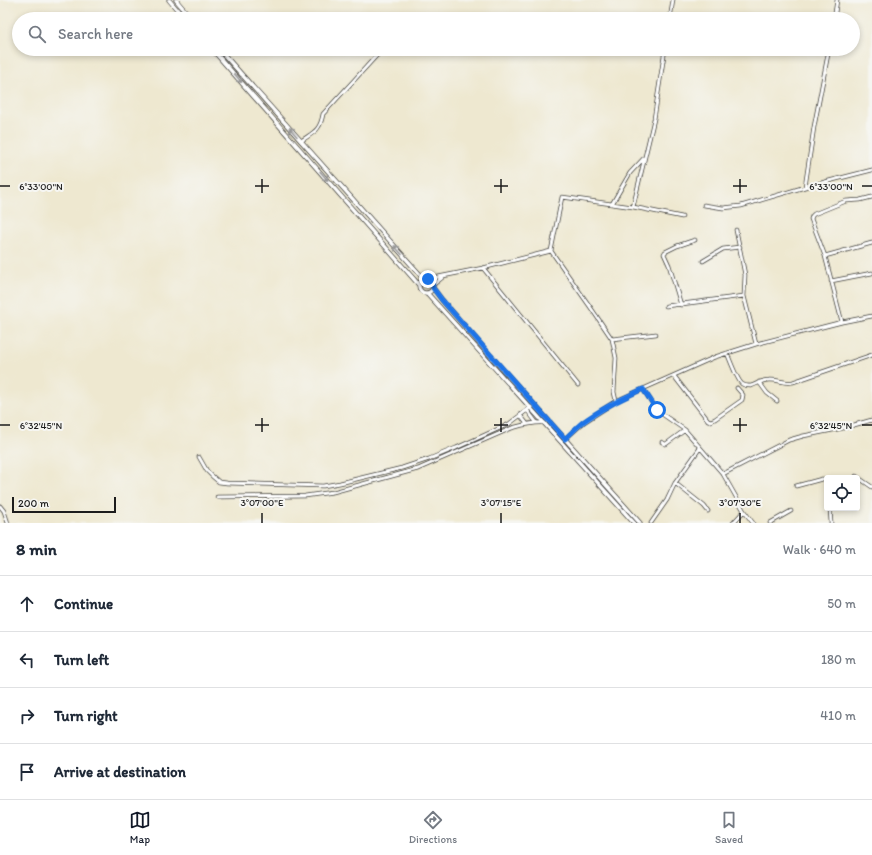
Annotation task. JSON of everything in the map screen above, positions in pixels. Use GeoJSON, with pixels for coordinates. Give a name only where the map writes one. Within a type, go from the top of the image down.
{"type":"FeatureCollection","features":[{"type":"Feature","properties":{"kind":"street"},"geometry":{"type":"LineString","coordinates":[[169,0],[180,12]]}},
{"type":"Feature","properties":{"kind":"street"},"geometry":{"type":"LineString","coordinates":[[176,0],[186,12]]}},
{"type":"Feature","properties":{"kind":"street"},"geometry":{"type":"LineString","coordinates":[[671,12],[673,0]]}},
{"type":"Feature","properties":{"kind":"street"},"geometry":{"type":"LineString","coordinates":[[835,12],[837,0]]}},
{"type":"Feature","properties":{"kind":"street"},"geometry":{"type":"LineString","coordinates":[[218,56],[419,285],[422,292],[430,292],[444,276]]}},
{"type":"Feature","properties":{"kind":"street"},"geometry":{"type":"LineString","coordinates":[[225,56],[426,279],[432,281],[433,287],[442,300],[640,523]]}},
{"type":"Feature","properties":{"kind":"street"},"geometry":{"type":"LineString","coordinates":[[301,141],[317,130],[321,123],[323,114],[376,56]]}},
{"type":"Feature","properties":{"kind":"street"},"geometry":{"type":"LineString","coordinates":[[633,207],[654,119],[664,56]]}},
{"type":"Feature","properties":{"kind":"street"},"geometry":{"type":"LineString","coordinates":[[805,187],[814,127],[828,56]]}},
{"type":"Feature","properties":{"kind":"street"},"geometry":{"type":"LineString","coordinates":[[612,204],[630,173],[645,157]]}},
{"type":"Feature","properties":{"kind":"street"},"geometry":{"type":"LineString","coordinates":[[704,205],[723,208],[741,206],[805,187],[872,170]]}},
{"type":"Feature","properties":{"kind":"street"},"geometry":{"type":"LineString","coordinates":[[616,401],[614,392],[616,358],[612,339],[551,251],[562,197],[633,207],[682,218]]}},
{"type":"Feature","properties":{"kind":"street"},"geometry":{"type":"LineString","coordinates":[[842,322],[825,256],[811,219],[814,214],[846,201],[872,197]]}},
{"type":"Feature","properties":{"kind":"street"},"geometry":{"type":"LineString","coordinates":[[736,230],[745,275],[744,296],[756,344]]}},
{"type":"Feature","properties":{"kind":"street"},"geometry":{"type":"LineString","coordinates":[[681,305],[669,265],[664,254],[677,246],[695,240]]}},
{"type":"Feature","properties":{"kind":"street"},"geometry":{"type":"LineString","coordinates":[[825,256],[872,243]]}},
{"type":"Feature","properties":{"kind":"street"},"geometry":{"type":"LineString","coordinates":[[703,261],[723,250],[740,248]]}},
{"type":"Feature","properties":{"kind":"street"},"geometry":{"type":"LineString","coordinates":[[419,285],[420,282],[426,279],[483,268],[551,251]]}},
{"type":"Feature","properties":{"kind":"street"},"geometry":{"type":"LineString","coordinates":[[483,268],[578,385]]}},
{"type":"Feature","properties":{"kind":"street"},"geometry":{"type":"LineString","coordinates":[[831,281],[872,273]]}},
{"type":"Feature","properties":{"kind":"street"},"geometry":{"type":"LineString","coordinates":[[427,292],[634,523]]}},
{"type":"Feature","properties":{"kind":"street"},"geometry":{"type":"LineString","coordinates":[[666,306],[744,296]]}},
{"type":"Feature","properties":{"kind":"street"},"geometry":{"type":"LineString","coordinates":[[565,439],[584,422],[616,401],[715,357],[756,344],[842,322],[872,316]]}},
{"type":"Feature","properties":{"kind":"street"},"geometry":{"type":"LineString","coordinates":[[612,339],[656,334]]}},
{"type":"Feature","properties":{"kind":"street"},"geometry":{"type":"LineString","coordinates":[[726,354],[743,385],[747,386],[769,380],[788,383],[793,382],[872,355]]}},
{"type":"Feature","properties":{"kind":"street"},"geometry":{"type":"LineString","coordinates":[[674,376],[708,420],[711,421],[742,400],[743,395],[737,388]]}},
{"type":"Feature","properties":{"kind":"street"},"geometry":{"type":"LineString","coordinates":[[759,382],[767,393],[777,401]]}},
{"type":"Feature","properties":{"kind":"street"},"geometry":{"type":"LineString","coordinates":[[643,389],[657,410],[685,430],[723,474],[744,511],[753,523]]}},
{"type":"Feature","properties":{"kind":"street"},"geometry":{"type":"LineString","coordinates":[[199,457],[207,471],[219,482],[322,486],[402,468],[429,459],[509,424],[531,407]]}},
{"type":"Feature","properties":{"kind":"street"},"geometry":{"type":"LineString","coordinates":[[527,410],[536,422]]}},
{"type":"Feature","properties":{"kind":"street"},"geometry":{"type":"LineString","coordinates":[[520,415],[527,424]]}},
{"type":"Feature","properties":{"kind":"street"},"geometry":{"type":"LineString","coordinates":[[723,474],[790,440],[872,420]]}},
{"type":"Feature","properties":{"kind":"street"},"geometry":{"type":"LineString","coordinates":[[217,496],[305,496],[333,492],[418,469],[512,428],[536,422],[545,423]]}},
{"type":"Feature","properties":{"kind":"street"},"geometry":{"type":"LineString","coordinates":[[662,442],[666,444],[685,430]]}},
{"type":"Feature","properties":{"kind":"street"},"geometry":{"type":"LineString","coordinates":[[651,523],[667,500],[675,483],[700,448]]}},
{"type":"Feature","properties":{"kind":"street"},"geometry":{"type":"LineString","coordinates":[[796,486],[824,479]]}},
{"type":"Feature","properties":{"kind":"street"},"geometry":{"type":"LineString","coordinates":[[860,479],[872,487]]}},
{"type":"Feature","properties":{"kind":"street"},"geometry":{"type":"LineString","coordinates":[[675,483],[704,506],[708,511]]}},
{"type":"Feature","properties":{"kind":"street"},"geometry":{"type":"LineString","coordinates":[[0,506],[4,511],[8,523]]}},
{"type":"Feature","properties":{"kind":"street"},"geometry":{"type":"LineString","coordinates":[[733,523],[744,511]]}},
{"type":"Feature","properties":{"kind":"street"},"geometry":{"type":"LineString","coordinates":[[770,523],[791,511]]}},
{"type":"Feature","properties":{"kind":"street"},"geometry":{"type":"LineString","coordinates":[[830,511],[831,523]]}},
{"type":"Feature","properties":{"kind":"route"},"geometry":{"type":"LineString","coordinates":[[428,279],[432,281],[433,288],[442,300],[565,439],[584,422],[605,408],[616,401],[643,389],[657,410]]}}]}
